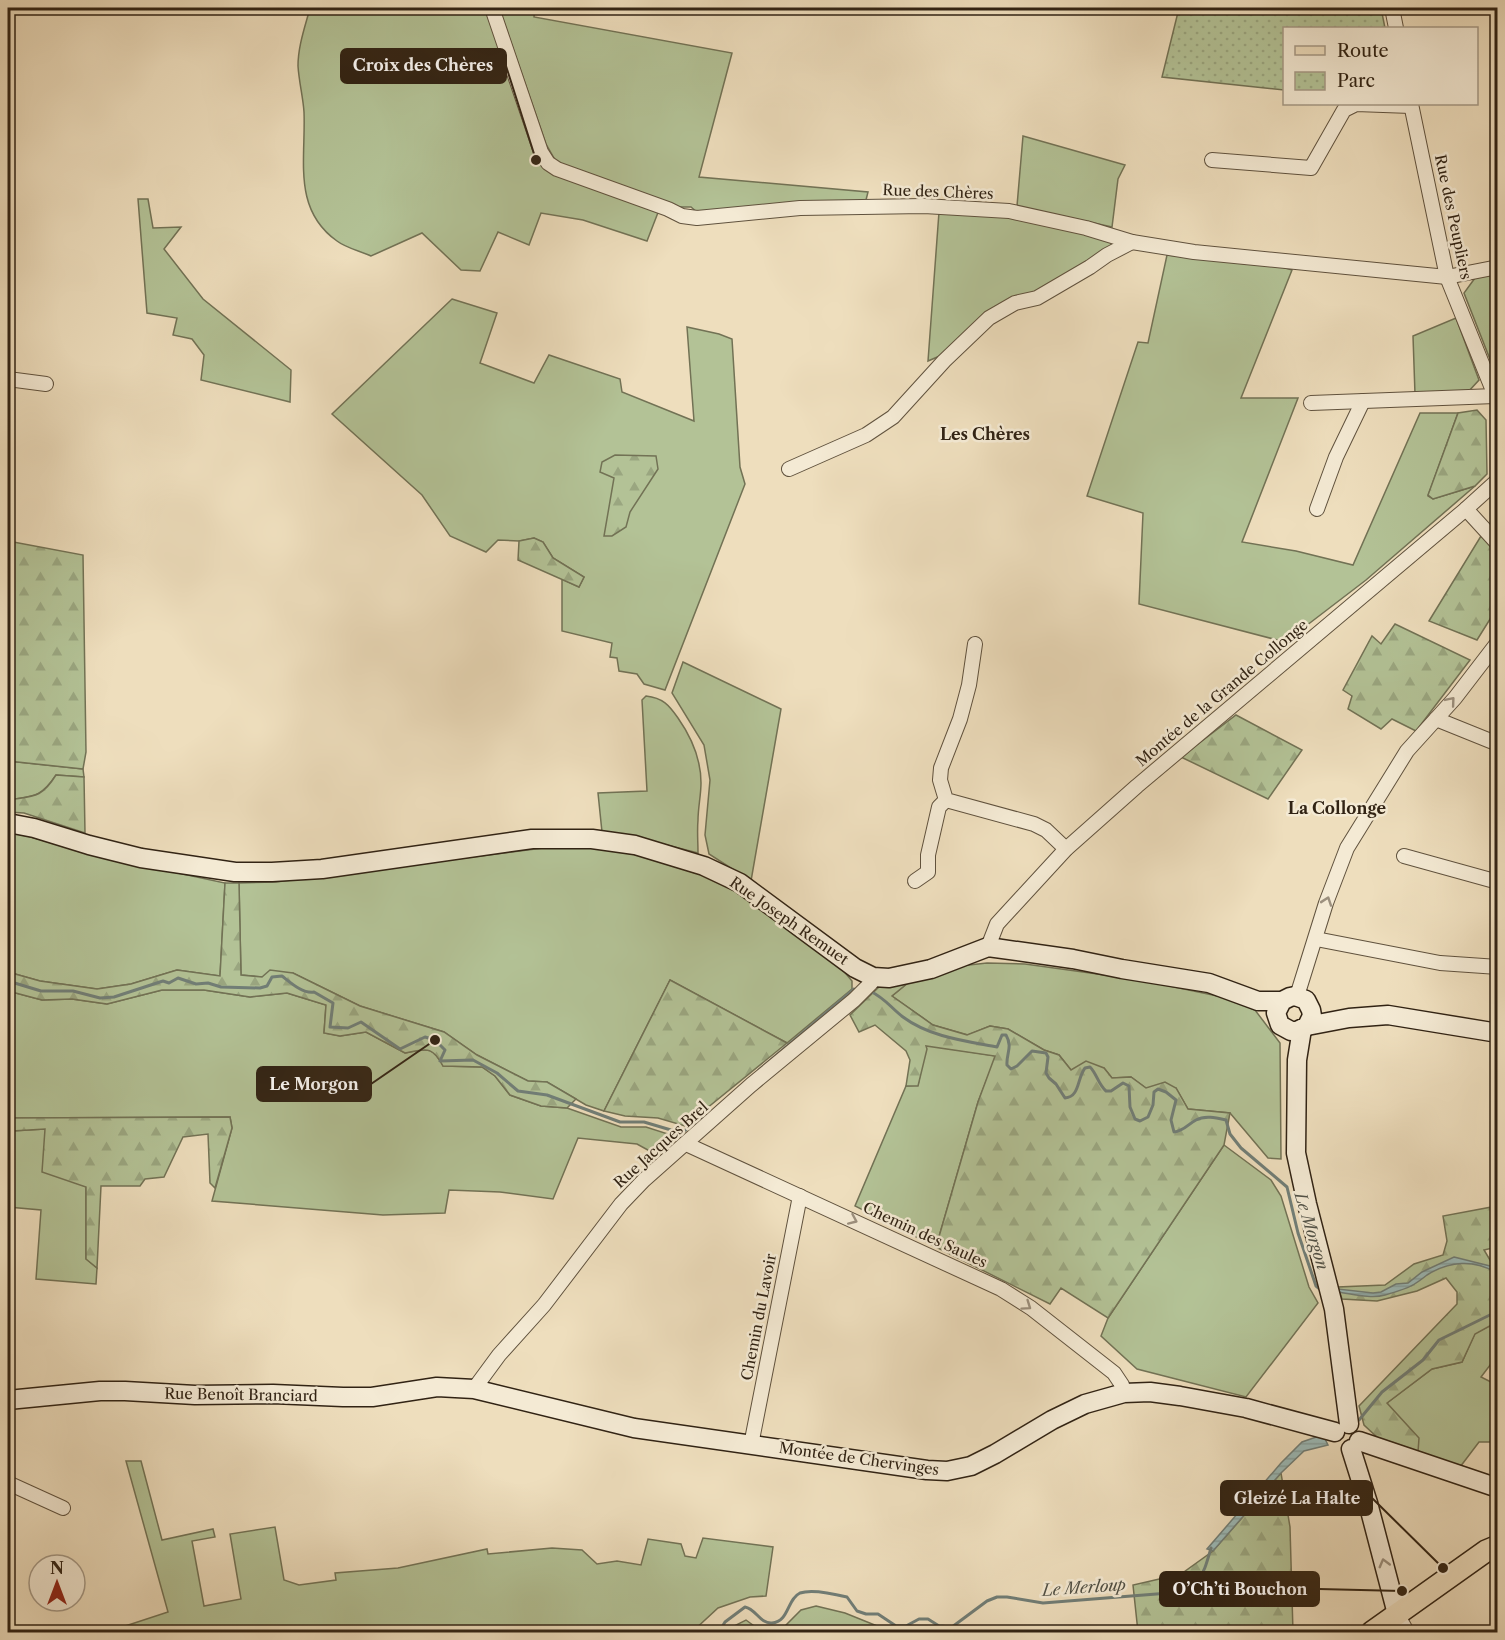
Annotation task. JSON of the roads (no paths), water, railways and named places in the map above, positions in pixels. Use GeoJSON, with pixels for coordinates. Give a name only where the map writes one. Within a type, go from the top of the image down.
{"type":"FeatureCollection","features":[{"type":"Feature","properties":{"kind":"main road"},"geometry":{"type":"LineString","coordinates":[[1372,1632],[1494,1546]]}},
{"type":"Feature","properties":{"kind":"street","name":"Rue des Chères"},"geometry":{"type":"LineString","coordinates":[[492,8],[541,152],[549,163],[557,169],[682,216],[712,217],[800,208],[924,206],[1009,211],[1086,228],[1132,242],[1194,252],[1447,277],[1497,267]]}},
{"type":"Feature","properties":{"kind":"street"},"geometry":{"type":"LineString","coordinates":[[1392,8],[1396,27]]}},
{"type":"Feature","properties":{"kind":"street"},"geometry":{"type":"LineString","coordinates":[[1212,160],[1311,168],[1344,110],[1354,105]]}},
{"type":"Feature","properties":{"kind":"street","name":"Rue des Peupliers"},"geometry":{"type":"LineString","coordinates":[[1411,105],[1447,277],[1496,399]]}},
{"type":"Feature","properties":{"kind":"street"},"geometry":{"type":"LineString","coordinates":[[789,469],[866,435],[893,417],[944,361],[997,313],[1015,303],[1037,298],[1132,242]]}},
{"type":"Feature","properties":{"kind":"street"},"geometry":{"type":"LineString","coordinates":[[8,379],[46,384]]}},
{"type":"Feature","properties":{"kind":"street"},"geometry":{"type":"LineString","coordinates":[[1311,403],[1496,399]]}},
{"type":"Feature","properties":{"kind":"street"},"geometry":{"type":"LineString","coordinates":[[1317,509],[1336,457],[1363,401]]}},
{"type":"Feature","properties":{"kind":"street","name":"Montée de la Grande Collonge"},"geometry":{"type":"LineString","coordinates":[[988,948],[997,924],[1066,849],[1137,786],[1467,509],[1497,480]]}},
{"type":"Feature","properties":{"kind":"street"},"geometry":{"type":"LineString","coordinates":[[1467,509],[1497,544]]}},
{"type":"Feature","properties":{"kind":"street"},"geometry":{"type":"LineString","coordinates":[[1297,1060],[1291,1044],[1289,1009],[1347,848],[1407,751],[1493,658],[1497,642]]}},
{"type":"Feature","properties":{"kind":"street"},"geometry":{"type":"LineString","coordinates":[[946,800],[940,780],[941,768],[960,719],[969,685],[975,644]]}},
{"type":"Feature","properties":{"kind":"street"},"geometry":{"type":"LineString","coordinates":[[1436,719],[1497,744]]}},
{"type":"Feature","properties":{"kind":"street"},"geometry":{"type":"LineString","coordinates":[[946,800],[1035,824],[1046,830],[1066,849]]}},
{"type":"Feature","properties":{"kind":"street"},"geometry":{"type":"LineString","coordinates":[[915,881],[928,872],[928,855],[939,807],[946,800]]}},
{"type":"Feature","properties":{"kind":"street","name":"Rue Joseph Remuet"},"geometry":{"type":"LineString","coordinates":[[8,823],[141,858],[235,872],[322,868],[532,839],[592,839],[635,845],[704,866],[740,883],[855,968],[873,977]]}},
{"type":"Feature","properties":{"kind":"street"},"geometry":{"type":"LineString","coordinates":[[1404,856],[1497,882]]}},
{"type":"Feature","properties":{"kind":"street"},"geometry":{"type":"LineString","coordinates":[[1316,939],[1440,963],[1497,967]]}},
{"type":"Feature","properties":{"kind":"street"},"geometry":{"type":"LineString","coordinates":[[873,977],[889,978],[931,969],[988,948],[1073,959],[1209,983],[1258,1001],[1312,1016],[1305,1028],[1297,1060],[1296,1153],[1306,1204],[1334,1309],[1342,1428],[1357,1428],[1355,1445],[1371,1512],[1397,1614],[1407,1632]]}},
{"type":"Feature","properties":{"kind":"street","name":"Rue Jacques Brel"},"geometry":{"type":"LineString","coordinates":[[474,1389],[544,1305],[621,1204],[644,1180],[752,1085],[855,1000],[873,977]]}},
{"type":"Feature","properties":{"kind":"street"},"geometry":{"type":"LineString","coordinates":[[1289,1009],[1349,1018]]}},
{"type":"Feature","properties":{"kind":"street"},"geometry":{"type":"LineString","coordinates":[[1289,1009],[1291,1031],[1349,1018],[1388,1015],[1497,1033]]}},
{"type":"Feature","properties":{"kind":"street","name":"Chemin des Saules"},"geometry":{"type":"LineString","coordinates":[[686,1144],[1001,1288],[1031,1308],[1114,1373],[1124,1393]]}},
{"type":"Feature","properties":{"kind":"street","name":"Chemin du Lavoir"},"geometry":{"type":"LineString","coordinates":[[751,1445],[800,1196]]}},
{"type":"Feature","properties":{"kind":"street","name":"Rue Benoît Branciard"},"geometry":{"type":"LineString","coordinates":[[8,1400],[125,1390],[195,1395],[363,1397],[437,1387],[474,1389]]}},
{"type":"Feature","properties":{"kind":"street","name":"Montée de Chervinges"},"geometry":{"type":"LineString","coordinates":[[474,1389],[634,1428],[897,1467],[946,1471],[971,1466],[1085,1404],[1124,1393],[1150,1392],[1180,1396],[1342,1428]]}},
{"type":"Feature","properties":{"kind":"street"},"geometry":{"type":"LineString","coordinates":[[1355,1445],[1496,1488]]}},
{"type":"Feature","properties":{"kind":"street"},"geometry":{"type":"LineString","coordinates":[[8,1483],[63,1508]]}},
{"type":"Feature","properties":{"kind":"water"},"geometry":{"type":"Polygon","coordinates":[[[1454,1257],[1497,1268],[1497,1273],[1479,1265],[1453,1265],[1435,1270],[1409,1287],[1385,1295],[1368,1296],[1338,1292],[1338,1289],[1381,1292],[1396,1284],[1408,1283],[1422,1272],[1454,1257]]]}},
{"type":"Feature","properties":{"kind":"water"},"geometry":{"type":"Polygon","coordinates":[[[1319,1436],[1324,1437],[1328,1445],[1304,1451],[1281,1473],[1213,1551],[1207,1549],[1281,1463],[1302,1442],[1319,1436]]]}},
{"type":"Feature","properties":{"kind":"waterway","name":"Le Morgon"},"geometry":{"type":"LineString","coordinates":[[8,981],[41,991],[73,991],[100,998],[114,997],[163,981],[169,983],[178,978],[196,984],[260,988],[267,986],[272,977],[282,976],[301,990],[314,992],[333,1003],[330,1027],[348,1028],[361,1022],[400,1049],[425,1037],[435,1040],[445,1050],[440,1061],[473,1060],[497,1073],[518,1091],[547,1095],[620,1122],[644,1122],[671,1130],[684,1131],[707,1116]]}},
{"type":"Feature","properties":{"kind":"waterway","name":"Le Morgon"},"geometry":{"type":"LineString","coordinates":[[759,1070],[854,989]]}},
{"type":"Feature","properties":{"kind":"waterway","name":"Le Morgon"},"geometry":{"type":"LineString","coordinates":[[870,991],[913,1024],[936,1034],[997,1047],[1002,1035],[1006,1035],[1009,1047],[1007,1065],[1011,1069],[1032,1051],[1046,1053],[1048,1057],[1046,1073],[1065,1098],[1070,1097],[1076,1091],[1082,1072],[1085,1068],[1090,1067],[1106,1091],[1111,1091],[1123,1083],[1129,1086],[1130,1107],[1135,1119],[1140,1121],[1148,1117],[1153,1105],[1154,1092],[1158,1089],[1176,1100],[1171,1120],[1174,1132],[1203,1118],[1226,1120],[1230,1134],[1241,1148],[1287,1187],[1298,1233],[1316,1286],[1321,1290]]}},
{"type":"Feature","properties":{"kind":"waterway","name":"Le Merloup"},"geometry":{"type":"LineString","coordinates":[[1359,1420],[1382,1392],[1423,1360],[1439,1340],[1498,1311]]}},
{"type":"Feature","properties":{"kind":"waterway","name":"Le Merloup"},"geometry":{"type":"LineString","coordinates":[[719,1632],[725,1622],[745,1607],[768,1623],[778,1622],[796,1596],[805,1592],[823,1592],[847,1597],[857,1611],[878,1614],[896,1626],[906,1626],[919,1619],[928,1619],[939,1626],[952,1627],[987,1601],[997,1597],[1043,1603],[1169,1593],[1188,1586],[1199,1578],[1211,1548]]}},
{"type":"Feature","properties":{"kind":"place","name":"Croix des Chères"},"geometry":{"type":"Point","coordinates":[536,160]}},
{"type":"Feature","properties":{"kind":"place","name":"Le Morgon"},"geometry":{"type":"Point","coordinates":[435,1040]}},
{"type":"Feature","properties":{"kind":"place","name":"Gleizé La Halte"},"geometry":{"type":"Point","coordinates":[1443,1568]}},
{"type":"Feature","properties":{"kind":"place","name":"O’Ch’ti Bouchon"},"geometry":{"type":"Point","coordinates":[1402,1591]}},
{"type":"Feature","properties":{"kind":"district","name":"Les Chères"},"geometry":{"type":"Point","coordinates":[985,434]}},
{"type":"Feature","properties":{"kind":"district","name":"La Collonge"},"geometry":{"type":"Point","coordinates":[1337,808]}}]}
